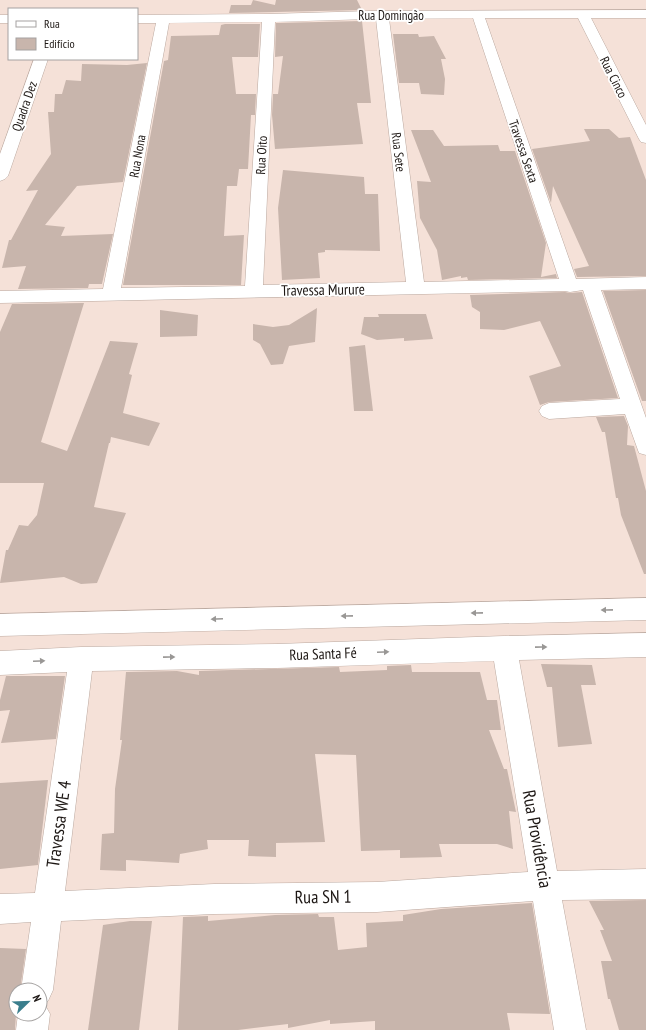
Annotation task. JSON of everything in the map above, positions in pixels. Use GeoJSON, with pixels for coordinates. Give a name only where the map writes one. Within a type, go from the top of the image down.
{"type":"FeatureCollection","features":[{"type":"Feature","properties":{"kind":"street"},"geometry":{"type":"LineString","coordinates":[[415,0],[417,15]]}},
{"type":"Feature","properties":{"kind":"street"},"geometry":{"type":"LineString","coordinates":[[556,0],[561,14]]}},
{"type":"Feature","properties":{"kind":"street","name":"Rua Domingão"},"geometry":{"type":"LineString","coordinates":[[138,12],[163,19],[275,14],[646,14]]}},
{"type":"Feature","properties":{"kind":"street","name":"Rua Oito"},"geometry":{"type":"LineString","coordinates":[[254,291],[275,14]]}},
{"type":"Feature","properties":{"kind":"street","name":"Rua Sete"},"geometry":{"type":"LineString","coordinates":[[382,15],[416,288]]}},
{"type":"Feature","properties":{"kind":"street","name":"Travessa Sexta"},"geometry":{"type":"LineString","coordinates":[[478,15],[570,286]]}},
{"type":"Feature","properties":{"kind":"street","name":"Rua Cinco"},"geometry":{"type":"LineString","coordinates":[[583,15],[646,139]]}},
{"type":"Feature","properties":{"kind":"street","name":"Rua Nona"},"geometry":{"type":"LineString","coordinates":[[111,294],[163,19]]}},
{"type":"Feature","properties":{"kind":"street","name":"Quadra Dez"},"geometry":{"type":"LineString","coordinates":[[0,176],[41,60]]}},
{"type":"Feature","properties":{"kind":"street","name":"Travessa Murure"},"geometry":{"type":"LineString","coordinates":[[0,297],[646,284]]}},
{"type":"Feature","properties":{"kind":"street"},"geometry":{"type":"LineString","coordinates":[[590,285],[646,447]]}},
{"type":"Feature","properties":{"kind":"street"},"geometry":{"type":"LineString","coordinates":[[549,411],[631,406]]}},
{"type":"Feature","properties":{"kind":"street"},"geometry":{"type":"LineString","coordinates":[[0,625],[646,609]]}},
{"type":"Feature","properties":{"kind":"street","name":"Rua Santa Fé"},"geometry":{"type":"LineString","coordinates":[[0,664],[81,659],[277,656],[504,648],[646,645]]}},
{"type":"Feature","properties":{"kind":"street","name":"Rua Providência"},"geometry":{"type":"LineString","coordinates":[[504,648],[570,1030]]}},
{"type":"Feature","properties":{"kind":"street","name":"Travessa WE 4"},"geometry":{"type":"LineString","coordinates":[[38,982],[81,659]]}},
{"type":"Feature","properties":{"kind":"street","name":"Rua SN 1"},"geometry":{"type":"LineString","coordinates":[[0,909],[48,908],[214,899],[377,897],[544,886],[646,884]]}},
{"type":"Feature","properties":{"kind":"building"},"geometry":{"type":"Polygon","coordinates":[[[253,0],[275,5],[276,0],[357,0],[362,10],[229,13],[231,5],[251,5],[253,0]]]}},
{"type":"Feature","properties":{"kind":"building"},"geometry":{"type":"Polygon","coordinates":[[[362,21],[371,103],[357,103],[363,144],[275,149],[272,115],[273,94],[278,94],[283,56],[275,57],[276,23],[362,21]]]}},
{"type":"Feature","properties":{"kind":"building"},"geometry":{"type":"Polygon","coordinates":[[[260,24],[258,57],[232,57],[236,94],[256,94],[255,115],[251,115],[248,169],[239,169],[237,186],[227,186],[224,236],[244,235],[241,285],[123,285],[164,61],[168,60],[171,36],[219,35],[221,25],[260,24]]]}},
{"type":"Feature","properties":{"kind":"building"},"geometry":{"type":"Polygon","coordinates":[[[393,34],[418,34],[419,37],[434,36],[446,59],[441,59],[445,79],[444,95],[421,94],[419,83],[399,83],[393,34]]]}},
{"type":"Feature","properties":{"kind":"building"},"geometry":{"type":"Polygon","coordinates":[[[147,63],[123,182],[77,186],[45,225],[65,227],[61,236],[113,234],[102,284],[89,284],[88,288],[18,289],[26,266],[2,268],[9,240],[11,240],[38,190],[26,191],[51,154],[48,112],[54,112],[55,94],[62,94],[66,80],[81,81],[82,64],[127,65],[147,63]]]}},
{"type":"Feature","properties":{"kind":"building"},"geometry":{"type":"Polygon","coordinates":[[[584,129],[609,129],[619,138],[630,137],[646,180],[646,276],[577,277],[574,269],[589,266],[553,186],[551,203],[532,149],[590,141],[584,129]]]}},
{"type":"Feature","properties":{"kind":"building"},"geometry":{"type":"Polygon","coordinates":[[[411,130],[433,130],[444,146],[498,145],[500,151],[515,151],[546,243],[541,277],[556,274],[557,278],[468,280],[467,277],[461,278],[461,276],[442,280],[437,250],[420,218],[417,181],[431,182],[411,130]]]}},
{"type":"Feature","properties":{"kind":"building"},"geometry":{"type":"Polygon","coordinates":[[[283,170],[364,177],[365,194],[378,194],[380,251],[325,250],[325,252],[318,253],[320,278],[282,280],[278,208],[283,170]]]}},
{"type":"Feature","properties":{"kind":"building"},"geometry":{"type":"Polygon","coordinates":[[[646,290],[646,401],[642,401],[603,291],[646,290]]]}},
{"type":"Feature","properties":{"kind":"building"},"geometry":{"type":"Polygon","coordinates":[[[582,292],[618,398],[549,402],[540,405],[529,376],[561,366],[540,321],[504,330],[480,329],[480,312],[472,307],[470,295],[582,292]]]}},
{"type":"Feature","properties":{"kind":"building"},"geometry":{"type":"Polygon","coordinates":[[[84,303],[41,442],[67,451],[110,341],[138,343],[129,374],[132,375],[123,413],[160,423],[149,446],[111,437],[94,507],[126,513],[97,583],[81,584],[64,577],[0,583],[6,550],[8,550],[19,525],[28,526],[37,515],[44,483],[0,483],[0,332],[12,304],[84,303]]]}},
{"type":"Feature","properties":{"kind":"building"},"geometry":{"type":"Polygon","coordinates":[[[317,308],[315,342],[289,346],[283,364],[271,365],[260,344],[253,340],[253,324],[273,327],[289,325],[317,308]]]}},
{"type":"Feature","properties":{"kind":"building"},"geometry":{"type":"Polygon","coordinates":[[[160,310],[198,315],[197,336],[160,337],[160,310]]]}},
{"type":"Feature","properties":{"kind":"building"},"geometry":{"type":"Polygon","coordinates":[[[378,314],[426,314],[433,339],[404,341],[404,338],[377,340],[361,334],[364,317],[379,317],[378,314]]]}},
{"type":"Feature","properties":{"kind":"building"},"geometry":{"type":"Polygon","coordinates":[[[365,345],[373,411],[354,411],[349,347],[365,345]]]}},
{"type":"Feature","properties":{"kind":"building"},"geometry":{"type":"Polygon","coordinates":[[[624,416],[628,426],[627,445],[634,446],[646,491],[646,574],[644,574],[621,515],[618,498],[616,498],[605,432],[602,432],[596,417],[624,416]]]}},
{"type":"Feature","properties":{"kind":"building"},"geometry":{"type":"Polygon","coordinates":[[[541,664],[592,665],[596,685],[581,685],[592,744],[558,747],[552,687],[547,687],[541,664]]]}},
{"type":"Feature","properties":{"kind":"building"},"geometry":{"type":"Polygon","coordinates":[[[411,665],[412,672],[480,672],[487,700],[497,700],[501,730],[489,730],[504,769],[507,769],[516,812],[509,811],[513,849],[497,844],[439,844],[442,857],[400,858],[400,850],[361,851],[356,755],[315,754],[325,842],[276,843],[276,857],[248,856],[249,840],[207,840],[208,849],[180,854],[179,863],[126,860],[126,871],[100,870],[102,834],[114,833],[115,789],[122,740],[120,740],[126,672],[177,671],[199,675],[199,671],[339,667],[340,672],[387,670],[387,666],[411,665]]]}},
{"type":"Feature","properties":{"kind":"building"},"geometry":{"type":"Polygon","coordinates":[[[6,676],[65,676],[56,739],[1,743],[10,710],[0,711],[0,700],[6,676]]]}},
{"type":"Feature","properties":{"kind":"building"},"geometry":{"type":"Polygon","coordinates":[[[48,780],[38,865],[0,869],[0,783],[48,780]]]}},
{"type":"Feature","properties":{"kind":"building"},"geometry":{"type":"Polygon","coordinates":[[[646,900],[646,1030],[619,1030],[610,999],[608,999],[601,961],[612,961],[600,930],[604,930],[589,901],[646,900]]]}},
{"type":"Feature","properties":{"kind":"building"},"geometry":{"type":"Polygon","coordinates":[[[532,903],[550,1014],[507,1013],[510,1030],[375,1030],[375,1021],[330,1024],[330,1020],[288,1028],[288,1024],[238,1030],[178,1030],[183,917],[208,916],[208,921],[275,915],[318,914],[319,917],[334,917],[338,950],[367,947],[366,923],[403,921],[403,915],[441,909],[532,903]]]}},
{"type":"Feature","properties":{"kind":"building"},"geometry":{"type":"Polygon","coordinates":[[[130,921],[152,921],[139,1030],[88,1030],[103,925],[130,921]]]}},
{"type":"Feature","properties":{"kind":"building"},"geometry":{"type":"Polygon","coordinates":[[[0,948],[26,949],[21,982],[8,982],[8,1022],[16,1022],[15,1030],[0,1030],[0,948]]]}}]}
